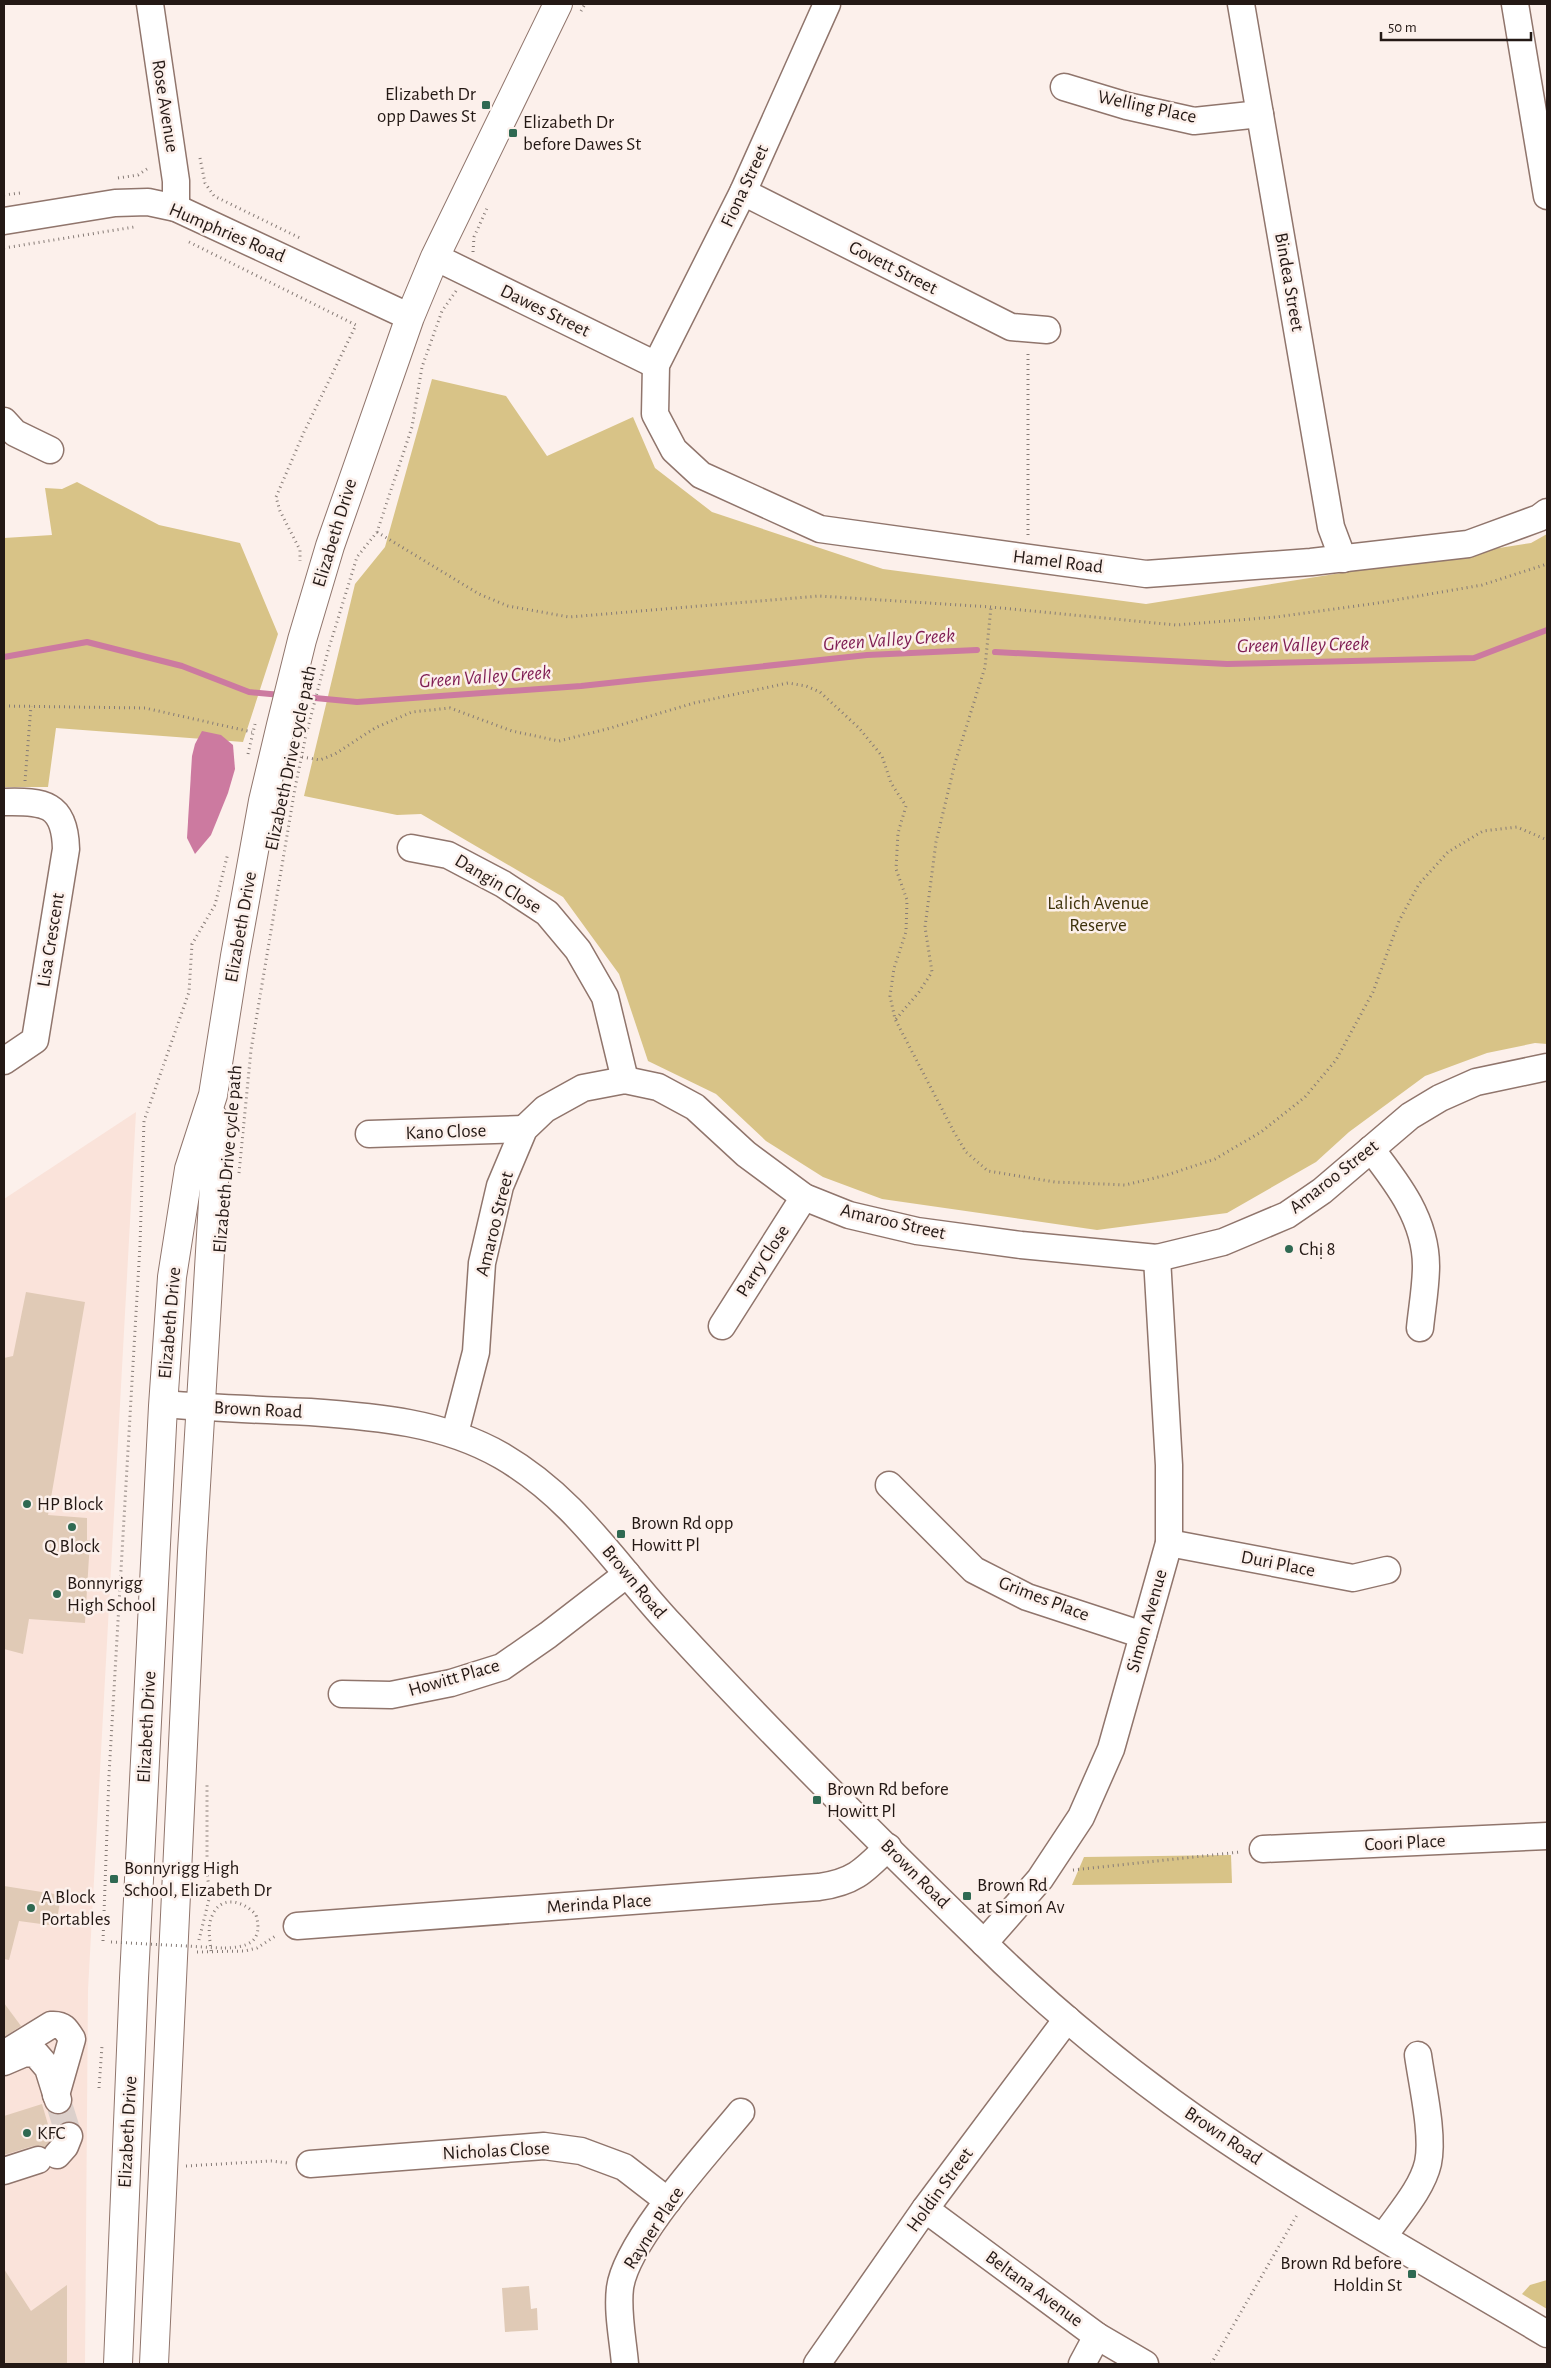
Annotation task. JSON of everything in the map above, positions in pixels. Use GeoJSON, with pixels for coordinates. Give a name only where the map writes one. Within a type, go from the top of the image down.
{"type":"FeatureCollection","features":[{"type":"Feature","properties":{"kind":"main road","name":"Elizabeth Drive"},"geometry":{"type":"LineString","coordinates":[[154,2364],[200,1407],[214,1185],[213,1095],[235,956],[264,801],[281,725],[302,640],[353,476],[410,317],[435,257],[558,4]]}},
{"type":"Feature","properties":{"kind":"main road","name":"Elizabeth Drive"},"geometry":{"type":"LineString","coordinates":[[118,2364],[134,1978],[172,1277],[188,1169],[213,1095]]}},
{"type":"Feature","properties":{"kind":"street","name":"Rose Avenue"},"geometry":{"type":"LineString","coordinates":[[150,4],[176,181],[176,208]]}},
{"type":"Feature","properties":{"kind":"street","name":"Fiona Street"},"geometry":{"type":"LineString","coordinates":[[656,365],[743,192],[827,4]]}},
{"type":"Feature","properties":{"kind":"street","name":"Bindea Street"},"geometry":{"type":"LineString","coordinates":[[1241,4],[1331,528],[1343,559]]}},
{"type":"Feature","properties":{"kind":"street"},"geometry":{"type":"LineString","coordinates":[[1515,4],[1547,196]]}},
{"type":"Feature","properties":{"kind":"street","name":"Welling Place"},"geometry":{"type":"LineString","coordinates":[[1064,87],[1127,106],[1194,121],[1260,114]]}},
{"type":"Feature","properties":{"kind":"street","name":"Govett Street"},"geometry":{"type":"LineString","coordinates":[[743,192],[1011,327],[1038,329]]}},
{"type":"Feature","properties":{"kind":"street","name":"Humphries Road"},"geometry":{"type":"LineString","coordinates":[[4,221],[115,203],[148,202],[176,208],[410,317]]}},
{"type":"Feature","properties":{"kind":"street","name":"Dawes Street"},"geometry":{"type":"LineString","coordinates":[[435,257],[656,365]]}},
{"type":"Feature","properties":{"kind":"street","name":"Hamel Road"},"geometry":{"type":"LineString","coordinates":[[656,365],[655,414],[674,450],[701,475],[820,530],[1146,574],[1343,559],[1468,544],[1540,518],[1547,512]]}},
{"type":"Feature","properties":{"kind":"street"},"geometry":{"type":"LineString","coordinates":[[4,421],[15,433],[50,450]]}},
{"type":"Feature","properties":{"kind":"street","name":"Lisa Crescent"},"geometry":{"type":"LineString","coordinates":[[4,1061],[35,1040],[66,849],[66,833],[61,819],[27,803]]}},
{"type":"Feature","properties":{"kind":"street","name":"Dangin Close"},"geometry":{"type":"LineString","coordinates":[[411,848],[448,854],[503,884],[547,914],[578,950],[605,997],[625,1080]]}},
{"type":"Feature","properties":{"kind":"street","name":"Amaroo Street"},"geometry":{"type":"LineString","coordinates":[[455,1434],[476,1352],[482,1263],[500,1186],[524,1130],[545,1109],[583,1088],[625,1080],[658,1087],[695,1107],[746,1154],[804,1197],[849,1215],[917,1231],[1157,1258],[1223,1242],[1288,1215],[1322,1192],[1410,1116],[1440,1098],[1476,1082],[1547,1067]]}},
{"type":"Feature","properties":{"kind":"street","name":"Kano Close"},"geometry":{"type":"LineString","coordinates":[[369,1134],[524,1130]]}},
{"type":"Feature","properties":{"kind":"street"},"geometry":{"type":"LineString","coordinates":[[1371,1149],[1412,1208],[1423,1236],[1426,1266],[1420,1328]]}},
{"type":"Feature","properties":{"kind":"street","name":"Parry Close"},"geometry":{"type":"LineString","coordinates":[[722,1326],[804,1197]]}},
{"type":"Feature","properties":{"kind":"street","name":"Simon Avenue"},"geometry":{"type":"LineString","coordinates":[[984,1943],[1045,1873],[1081,1817],[1111,1749],[1169,1543],[1169,1465],[1157,1258]]}},
{"type":"Feature","properties":{"kind":"street","name":"Brown Road"},"geometry":{"type":"LineString","coordinates":[[164,1404],[371,1416],[415,1423],[455,1434],[500,1454],[543,1483],[569,1506],[669,1624],[728,1686],[984,1943],[1068,2019],[1172,2102],[1226,2139],[1547,2334]]}},
{"type":"Feature","properties":{"kind":"street","name":"Grimes Place"},"geometry":{"type":"LineString","coordinates":[[889,1485],[974,1570],[1027,1597],[1143,1635]]}},
{"type":"Feature","properties":{"kind":"street","name":"Duri Place"},"geometry":{"type":"LineString","coordinates":[[1169,1543],[1353,1578],[1387,1570]]}},
{"type":"Feature","properties":{"kind":"street","name":"Howitt Place"},"geometry":{"type":"LineString","coordinates":[[342,1694],[391,1695],[451,1683],[502,1667],[548,1635],[626,1574]]}},
{"type":"Feature","properties":{"kind":"street","name":"Coori Place"},"geometry":{"type":"LineString","coordinates":[[1263,1850],[1547,1836]]}},
{"type":"Feature","properties":{"kind":"street","name":"Merinda Place"},"geometry":{"type":"LineString","coordinates":[[297,1926],[819,1887],[838,1884],[852,1879],[864,1871],[888,1847]]}},
{"type":"Feature","properties":{"kind":"street","name":"Holdin Street"},"geometry":{"type":"LineString","coordinates":[[818,2364],[926,2209],[1068,2019]]}},
{"type":"Feature","properties":{"kind":"street"},"geometry":{"type":"LineString","coordinates":[[4,2054],[51,2024],[59,2024],[65,2028],[72,2039],[58,2101],[48,2068],[36,2054],[25,2053],[4,2062]]}},
{"type":"Feature","properties":{"kind":"street"},"geometry":{"type":"LineString","coordinates":[[1384,2236],[1418,2186],[1428,2163],[1429,2133],[1418,2054]]}},
{"type":"Feature","properties":{"kind":"street","name":"Rayner Place"},"geometry":{"type":"LineString","coordinates":[[625,2364],[620,2286],[627,2262],[668,2201],[741,2112]]}},
{"type":"Feature","properties":{"kind":"street","name":"Nicholas Close"},"geometry":{"type":"LineString","coordinates":[[310,2164],[544,2146],[581,2151],[624,2167],[668,2201]]}},
{"type":"Feature","properties":{"kind":"street"},"geometry":{"type":"LineString","coordinates":[[4,2171],[54,2150]]}},
{"type":"Feature","properties":{"kind":"street","name":"Beltana Avenue"},"geometry":{"type":"LineString","coordinates":[[926,2209],[1097,2336],[1145,2364]]}},
{"type":"Feature","properties":{"kind":"street"},"geometry":{"type":"LineString","coordinates":[[1082,2364],[1097,2336]]}},
{"type":"Feature","properties":{"kind":"path"},"geometry":{"type":"LineString","coordinates":[[200,158],[205,183],[214,196],[309,242]]}},
{"type":"Feature","properties":{"kind":"path"},"geometry":{"type":"LineString","coordinates":[[4,248],[138,226]]}},
{"type":"Feature","properties":{"kind":"path"},"geometry":{"type":"LineString","coordinates":[[187,241],[356,324],[304,432],[276,496],[280,511],[300,550],[298,570]]}},
{"type":"Feature","properties":{"kind":"path","name":"Elizabeth Drive cycle path"},"geometry":{"type":"LineString","coordinates":[[238,1182],[251,1050],[306,735],[328,650],[357,557],[377,532],[412,427],[422,367],[442,312],[458,288]]}},
{"type":"Feature","properties":{"kind":"path"},"geometry":{"type":"LineString","coordinates":[[1028,558],[1038,329]]}},
{"type":"Feature","properties":{"kind":"path"},"geometry":{"type":"LineString","coordinates":[[377,532],[480,594],[508,606],[569,617],[819,596],[991,607],[1176,625],[1276,618],[1482,585],[1547,564]]}},
{"type":"Feature","properties":{"kind":"path"},"geometry":{"type":"LineString","coordinates":[[895,1019],[932,972],[925,927],[936,842],[955,763],[985,667],[991,607]]}},
{"type":"Feature","properties":{"kind":"path"},"geometry":{"type":"LineString","coordinates":[[302,757],[320,760],[335,754],[375,728],[412,712],[450,708],[512,731],[559,741],[694,703],[788,683],[806,686],[820,692],[860,728],[882,756],[891,782],[906,806],[898,833],[896,869],[907,900],[906,932],[894,968],[890,996],[895,1019],[966,1152],[988,1171],[1055,1182],[1125,1185],[1167,1175],[1215,1159],[1261,1132],[1305,1097],[1336,1060],[1372,992],[1399,921],[1419,884],[1448,852],[1483,831],[1517,827],[1547,840]]}},
{"type":"Feature","properties":{"kind":"path"},"geometry":{"type":"LineString","coordinates":[[4,706],[145,708],[252,732]]}},
{"type":"Feature","properties":{"kind":"path"},"geometry":{"type":"LineString","coordinates":[[27,803],[24,792],[31,706]]}},
{"type":"Feature","properties":{"kind":"path"},"geometry":{"type":"LineString","coordinates":[[1045,1873],[1263,1850]]}},
{"type":"Feature","properties":{"kind":"path"},"geometry":{"type":"LineString","coordinates":[[111,1942],[241,1948],[254,1940],[258,1932],[256,1915],[243,1903],[224,1903],[216,1908],[211,1916],[209,1927],[210,1940],[211,1951]]}},
{"type":"Feature","properties":{"kind":"path"},"geometry":{"type":"LineString","coordinates":[[194,1953],[211,1951],[245,1952],[257,1948],[297,1926]]}},
{"type":"Feature","properties":{"kind":"path"},"geometry":{"type":"LineString","coordinates":[[99,2088],[102,2046]]}},
{"type":"Feature","properties":{"kind":"path"},"geometry":{"type":"LineString","coordinates":[[183,2166],[271,2161],[310,2164]]}},
{"type":"Feature","properties":{"kind":"path"},"geometry":{"type":"LineString","coordinates":[[1211,2364],[1297,2215]]}},
{"type":"Feature","properties":{"kind":"shaded area"},"geometry":{"type":"Polygon","coordinates":[[[202,731],[221,735],[233,745],[235,769],[228,793],[211,835],[195,854],[187,838],[192,756],[195,744],[202,731]]]}},
{"type":"Feature","properties":{"kind":"shaded area","name":"Bonnyrigg High School"},"geometry":{"type":"Polygon","coordinates":[[[136,1112],[88,1990],[85,2364],[4,2364],[4,1199],[136,1112]]]}},
{"type":"Feature","properties":{"kind":"green space","name":"Lalich Avenue Reserve"},"geometry":{"type":"Polygon","coordinates":[[[432,379],[506,396],[547,456],[633,417],[655,468],[712,512],[883,569],[1146,604],[1531,543],[1547,534],[1547,1044],[1535,1043],[1487,1053],[1425,1076],[1349,1132],[1316,1162],[1227,1213],[1097,1230],[882,1199],[823,1177],[766,1141],[716,1094],[648,1061],[619,974],[563,897],[421,814],[397,815],[304,796],[355,584],[385,547],[432,379]]]}},
{"type":"Feature","properties":{"kind":"green space"},"geometry":{"type":"Polygon","coordinates":[[[77,482],[159,525],[240,543],[278,634],[243,742],[56,728],[48,787],[4,787],[4,538],[52,535],[45,488],[62,489],[77,482]]]}},
{"type":"Feature","properties":{"kind":"green space"},"geometry":{"type":"Polygon","coordinates":[[[1231,1855],[1232,1883],[1072,1885],[1084,1857],[1231,1855]]]}},
{"type":"Feature","properties":{"kind":"green space"},"geometry":{"type":"Polygon","coordinates":[[[1547,2280],[1547,2309],[1522,2294],[1530,2285],[1547,2280]]]}},
{"type":"Feature","properties":{"kind":"building","name":"HP Block"},"geometry":{"type":"Polygon","coordinates":[[[26,1292],[85,1302],[48,1515],[87,1518],[87,1540],[90,1540],[85,1623],[29,1619],[23,1654],[4,1649],[4,1358],[13,1356],[26,1292]]]}},
{"type":"Feature","properties":{"kind":"building","name":"A Block Portables"},"geometry":{"type":"Polygon","coordinates":[[[4,1886],[61,1895],[56,1926],[19,1921],[9,1960],[4,1959],[4,1886]]]}},
{"type":"Feature","properties":{"kind":"building"},"geometry":{"type":"Polygon","coordinates":[[[4,2003],[21,2026],[4,2037],[4,2003]]]}},
{"type":"Feature","properties":{"kind":"building","name":"KFC"},"geometry":{"type":"Polygon","coordinates":[[[42,2104],[52,2138],[45,2147],[33,2146],[4,2155],[4,2116],[42,2104]]]}},
{"type":"Feature","properties":{"kind":"building"},"geometry":{"type":"Polygon","coordinates":[[[4,2269],[31,2311],[67,2285],[67,2364],[4,2364],[4,2269]]]}},
{"type":"Feature","properties":{"kind":"building"},"geometry":{"type":"Polygon","coordinates":[[[529,2286],[531,2309],[537,2308],[538,2330],[505,2332],[502,2288],[529,2286]]]}},
{"type":"Feature","properties":{"kind":"waterway","name":"Green Valley Creek"},"geometry":{"type":"LineString","coordinates":[[995,652],[1227,664],[1474,658],[1547,630]]}},
{"type":"Feature","properties":{"kind":"waterway","name":"Green Valley Creek"},"geometry":{"type":"LineString","coordinates":[[4,657],[87,642],[182,666],[249,692],[281,695]]}},
{"type":"Feature","properties":{"kind":"waterway","name":"Green Valley Creek"},"geometry":{"type":"LineString","coordinates":[[294,696],[357,702],[581,686],[867,655],[977,650]]}},
{"type":"Feature","properties":{"kind":"tunnel"},"geometry":{"type":"LineString","coordinates":[[60,2107],[69,2136]]}},
{"type":"Feature","properties":{"kind":"place","name":"Elizabeth Dr opp Dawes St"},"geometry":{"type":"Point","coordinates":[486,105]}},
{"type":"Feature","properties":{"kind":"place","name":"Elizabeth Dr before Dawes St"},"geometry":{"type":"Point","coordinates":[513,133]}},
{"type":"Feature","properties":{"kind":"place","name":"Chị 8"},"geometry":{"type":"Point","coordinates":[1289,1249]}},
{"type":"Feature","properties":{"kind":"place","name":"HP Block"},"geometry":{"type":"Point","coordinates":[27,1504]}},
{"type":"Feature","properties":{"kind":"place","name":"Q Block"},"geometry":{"type":"Point","coordinates":[72,1527]}},
{"type":"Feature","properties":{"kind":"place","name":"Brown Rd opp Howitt Pl"},"geometry":{"type":"Point","coordinates":[621,1534]}},
{"type":"Feature","properties":{"kind":"place","name":"Bonnyrigg High School"},"geometry":{"type":"Point","coordinates":[57,1594]}},
{"type":"Feature","properties":{"kind":"place","name":"Brown Rd before Howitt Pl"},"geometry":{"type":"Point","coordinates":[817,1800]}},
{"type":"Feature","properties":{"kind":"place","name":"Bonnyrigg High School, Elizabeth Dr"},"geometry":{"type":"Point","coordinates":[114,1879]}},
{"type":"Feature","properties":{"kind":"place","name":"Brown Rd at Simon Av"},"geometry":{"type":"Point","coordinates":[967,1896]}},
{"type":"Feature","properties":{"kind":"place","name":"A Block Portables"},"geometry":{"type":"Point","coordinates":[31,1908]}},
{"type":"Feature","properties":{"kind":"place","name":"KFC"},"geometry":{"type":"Point","coordinates":[27,2133]}},
{"type":"Feature","properties":{"kind":"place","name":"Brown Rd before Holdin St"},"geometry":{"type":"Point","coordinates":[1412,2274]}}]}
